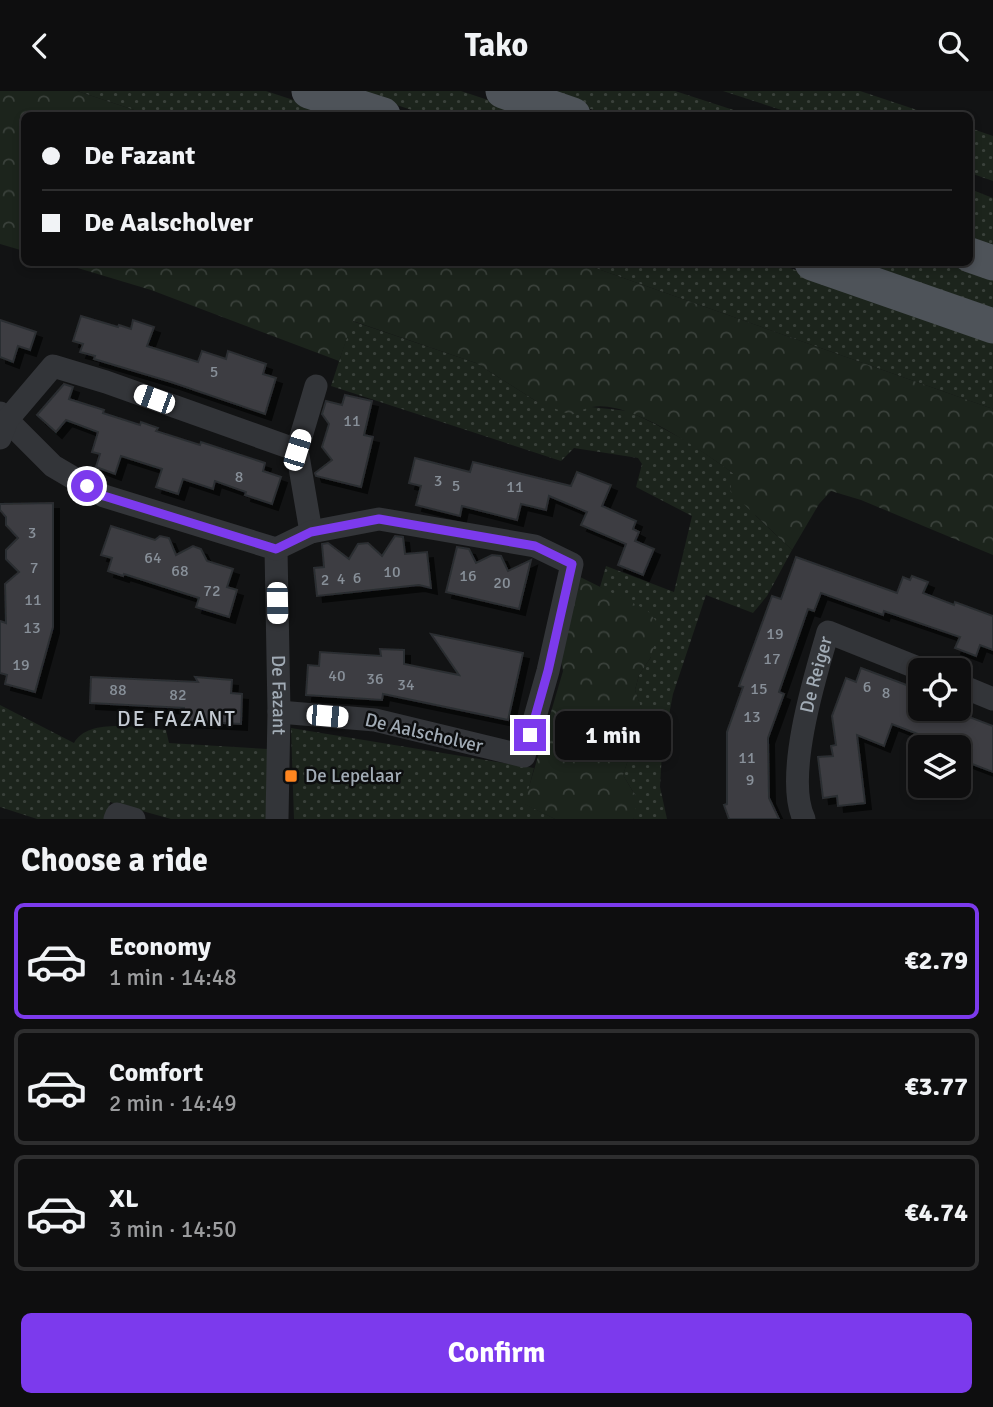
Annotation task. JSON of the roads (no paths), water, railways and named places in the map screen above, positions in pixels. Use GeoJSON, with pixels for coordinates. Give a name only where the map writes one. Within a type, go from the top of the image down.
{"type":"FeatureCollection","features":[{"type":"Feature","properties":{"kind":"main road"},"geometry":{"type":"LineString","coordinates":[[309,91],[374,112]]}},
{"type":"Feature","properties":{"kind":"main road"},"geometry":{"type":"LineString","coordinates":[[503,91],[564,112]]}},
{"type":"Feature","properties":{"kind":"main road"},"geometry":{"type":"LineString","coordinates":[[973,256],[993,263]]}},
{"type":"Feature","properties":{"kind":"main road"},"geometry":{"type":"LineString","coordinates":[[820,266],[993,327]]}},
{"type":"Feature","properties":{"kind":"street"},"geometry":{"type":"LineString","coordinates":[[276,549],[104,496],[52,466],[2,423],[53,366],[106,381],[297,450]]}},
{"type":"Feature","properties":{"kind":"street"},"geometry":{"type":"LineString","coordinates":[[311,532],[297,450],[316,386]]}},
{"type":"Feature","properties":{"kind":"street","name":"De Aalscholver"},"geometry":{"type":"LineString","coordinates":[[276,549],[311,532],[379,519],[535,546],[572,564],[548,671],[524,756],[375,720],[279,712]]}},
{"type":"Feature","properties":{"kind":"street","name":"De Fazant"},"geometry":{"type":"LineString","coordinates":[[276,549],[279,712],[277,819]]}},
{"type":"Feature","properties":{"kind":"street","name":"De Reiger"},"geometry":{"type":"LineString","coordinates":[[804,819],[799,810],[799,758],[811,690],[828,632],[908,664]]}},
{"type":"Feature","properties":{"kind":"street"},"geometry":{"type":"LineString","coordinates":[[971,690],[993,699]]}},
{"type":"Feature","properties":{"kind":"street"},"geometry":{"type":"LineString","coordinates":[[116,819],[117,814],[134,819]]}},
{"type":"Feature","properties":{"kind":"place","name":"De Lepelaar"},"geometry":{"type":"Point","coordinates":[291,776]}},
{"type":"Feature","properties":{"kind":"district","name":"DE FAZANT"},"geometry":{"type":"Point","coordinates":[177,719]}}]}
